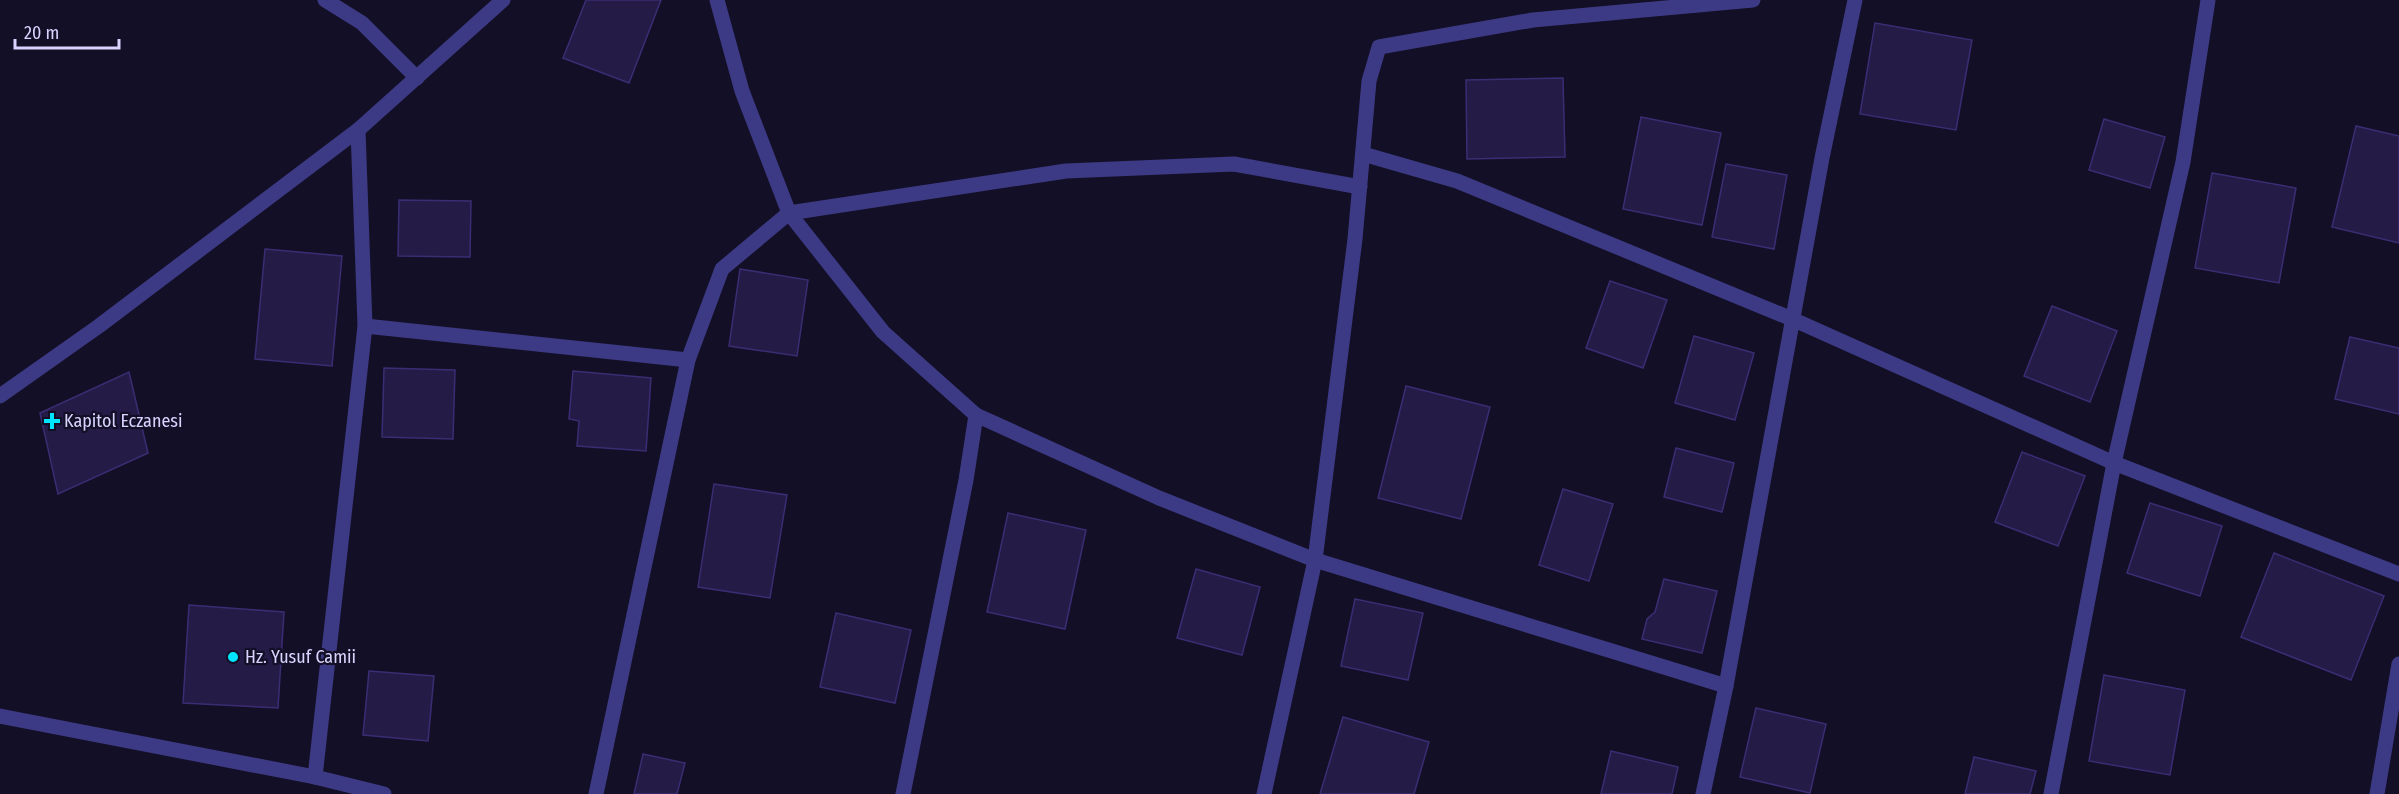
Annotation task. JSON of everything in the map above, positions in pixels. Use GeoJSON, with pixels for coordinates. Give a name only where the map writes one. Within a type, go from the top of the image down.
{"type":"FeatureCollection","features":[{"type":"Feature","properties":{"kind":"street"},"geometry":{"type":"LineString","coordinates":[[325,0],[362,23],[417,78]]}},
{"type":"Feature","properties":{"kind":"street"},"geometry":{"type":"LineString","coordinates":[[0,396],[99,326],[358,130],[503,0]]}},
{"type":"Feature","properties":{"kind":"street"},"geometry":{"type":"LineString","coordinates":[[717,0],[742,91],[789,213],[883,332],[975,415],[1159,498],[1315,560],[1726,686]]}},
{"type":"Feature","properties":{"kind":"street"},"geometry":{"type":"LineString","coordinates":[[1264,794],[1315,560],[1360,187],[1369,81],[1378,47],[1533,20],[1753,0]]}},
{"type":"Feature","properties":{"kind":"street"},"geometry":{"type":"LineString","coordinates":[[1703,794],[1726,686],[1821,158],[1855,0]]}},
{"type":"Feature","properties":{"kind":"street"},"geometry":{"type":"LineString","coordinates":[[2051,794],[2114,463],[2183,162],[2208,0]]}},
{"type":"Feature","properties":{"kind":"street"},"geometry":{"type":"LineString","coordinates":[[315,777],[365,326],[358,130]]}},
{"type":"Feature","properties":{"kind":"street"},"geometry":{"type":"LineString","coordinates":[[1363,154],[1457,181],[1792,319],[2114,463],[2399,574]]}},
{"type":"Feature","properties":{"kind":"street"},"geometry":{"type":"LineString","coordinates":[[596,794],[688,360],[722,269],[789,213],[1066,171],[1234,164],[1360,187]]}},
{"type":"Feature","properties":{"kind":"street"},"geometry":{"type":"LineString","coordinates":[[365,326],[688,360]]}},
{"type":"Feature","properties":{"kind":"street"},"geometry":{"type":"LineString","coordinates":[[903,794],[966,480],[975,415]]}},
{"type":"Feature","properties":{"kind":"street"},"geometry":{"type":"LineString","coordinates":[[2377,794],[2399,664]]}},
{"type":"Feature","properties":{"kind":"street"},"geometry":{"type":"LineString","coordinates":[[0,716],[315,777],[384,794]]}},
{"type":"Feature","properties":{"kind":"building"},"geometry":{"type":"Polygon","coordinates":[[[586,0],[661,0],[629,83],[563,58],[586,0]]]}},
{"type":"Feature","properties":{"kind":"building"},"geometry":{"type":"Polygon","coordinates":[[[1875,23],[1972,40],[1956,130],[1860,114],[1875,23]]]}},
{"type":"Feature","properties":{"kind":"building"},"geometry":{"type":"Polygon","coordinates":[[[1563,78],[1565,157],[1467,159],[1466,80],[1563,78]]]}},
{"type":"Feature","properties":{"kind":"building"},"geometry":{"type":"Polygon","coordinates":[[[1641,117],[1721,133],[1702,225],[1623,209],[1641,117]]]}},
{"type":"Feature","properties":{"kind":"building"},"geometry":{"type":"Polygon","coordinates":[[[2104,119],[2165,137],[2150,188],[2089,170],[2104,119]]]}},
{"type":"Feature","properties":{"kind":"building"},"geometry":{"type":"Polygon","coordinates":[[[2356,126],[2399,136],[2399,243],[2332,227],[2356,126]]]}},
{"type":"Feature","properties":{"kind":"building"},"geometry":{"type":"Polygon","coordinates":[[[1726,164],[1787,175],[1774,249],[1712,237],[1726,164]]]}},
{"type":"Feature","properties":{"kind":"building"},"geometry":{"type":"Polygon","coordinates":[[[2212,173],[2296,188],[2279,283],[2195,268],[2212,173]]]}},
{"type":"Feature","properties":{"kind":"building"},"geometry":{"type":"Polygon","coordinates":[[[399,200],[471,201],[470,257],[398,256],[399,200]]]}},
{"type":"Feature","properties":{"kind":"building"},"geometry":{"type":"Polygon","coordinates":[[[265,249],[342,256],[332,366],[255,359],[265,249]]]}},
{"type":"Feature","properties":{"kind":"building"},"geometry":{"type":"Polygon","coordinates":[[[740,269],[808,280],[797,356],[729,346],[740,269]]]}},
{"type":"Feature","properties":{"kind":"building"},"geometry":{"type":"Polygon","coordinates":[[[1610,281],[1667,300],[1643,368],[1586,348],[1610,281]]]}},
{"type":"Feature","properties":{"kind":"building"},"geometry":{"type":"Polygon","coordinates":[[[2052,306],[2117,331],[2090,402],[2024,376],[2052,306]]]}},
{"type":"Feature","properties":{"kind":"building"},"geometry":{"type":"Polygon","coordinates":[[[1694,336],[1754,353],[1735,420],[1675,403],[1694,336]]]}},
{"type":"Feature","properties":{"kind":"building"},"geometry":{"type":"Polygon","coordinates":[[[2350,337],[2399,348],[2399,414],[2335,399],[2350,337]]]}},
{"type":"Feature","properties":{"kind":"building"},"geometry":{"type":"Polygon","coordinates":[[[384,368],[455,370],[453,439],[382,437],[384,368]]]}},
{"type":"Feature","properties":{"kind":"building"},"geometry":{"type":"Polygon","coordinates":[[[573,371],[651,378],[646,451],[577,446],[579,421],[569,419],[573,371]]]}},
{"type":"Feature","properties":{"kind":"building"},"geometry":{"type":"Polygon","coordinates":[[[129,372],[148,453],[58,494],[40,413],[129,372]]]}},
{"type":"Feature","properties":{"kind":"building"},"geometry":{"type":"Polygon","coordinates":[[[1406,386],[1490,407],[1461,519],[1378,498],[1406,386]]]}},
{"type":"Feature","properties":{"kind":"building"},"geometry":{"type":"Polygon","coordinates":[[[1676,448],[1734,463],[1722,512],[1664,497],[1676,448]]]}},
{"type":"Feature","properties":{"kind":"building"},"geometry":{"type":"Polygon","coordinates":[[[2022,452],[2085,476],[2058,546],[1995,522],[2022,452]]]}},
{"type":"Feature","properties":{"kind":"building"},"geometry":{"type":"Polygon","coordinates":[[[714,484],[787,495],[770,598],[698,587],[714,484]]]}},
{"type":"Feature","properties":{"kind":"building"},"geometry":{"type":"Polygon","coordinates":[[[1563,489],[1613,504],[1589,581],[1539,565],[1563,489]]]}},
{"type":"Feature","properties":{"kind":"building"},"geometry":{"type":"Polygon","coordinates":[[[2150,503],[2222,526],[2200,596],[2127,573],[2150,503]]]}},
{"type":"Feature","properties":{"kind":"building"},"geometry":{"type":"Polygon","coordinates":[[[1008,513],[1086,530],[1065,629],[987,612],[1008,513]]]}},
{"type":"Feature","properties":{"kind":"building"},"geometry":{"type":"Polygon","coordinates":[[[2274,553],[2384,596],[2351,680],[2241,637],[2274,553]]]}},
{"type":"Feature","properties":{"kind":"building"},"geometry":{"type":"Polygon","coordinates":[[[1196,569],[1260,587],[1242,655],[1177,638],[1196,569]]]}},
{"type":"Feature","properties":{"kind":"building"},"geometry":{"type":"Polygon","coordinates":[[[1664,579],[1717,591],[1702,653],[1642,639],[1647,619],[1655,612],[1664,579]]]}},
{"type":"Feature","properties":{"kind":"building"},"geometry":{"type":"Polygon","coordinates":[[[1355,599],[1423,613],[1408,680],[1341,666],[1355,599]]]}},
{"type":"Feature","properties":{"kind":"building","name":"Hz. Yusuf Camii"},"geometry":{"type":"Polygon","coordinates":[[[189,605],[284,612],[278,708],[183,703],[189,605]]]}},
{"type":"Feature","properties":{"kind":"building"},"geometry":{"type":"Polygon","coordinates":[[[836,613],[911,630],[895,703],[820,687],[836,613]]]}},
{"type":"Feature","properties":{"kind":"building"},"geometry":{"type":"Polygon","coordinates":[[[369,671],[434,676],[428,741],[363,735],[369,671]]]}},
{"type":"Feature","properties":{"kind":"building"},"geometry":{"type":"Polygon","coordinates":[[[2104,675],[2185,690],[2170,775],[2089,761],[2104,675]]]}},
{"type":"Feature","properties":{"kind":"building"},"geometry":{"type":"Polygon","coordinates":[[[1756,708],[1826,724],[1810,793],[1740,777],[1756,708]]]}},
{"type":"Feature","properties":{"kind":"building"},"geometry":{"type":"Polygon","coordinates":[[[1343,717],[1429,742],[1414,794],[1320,794],[1343,717]]]}},
{"type":"Feature","properties":{"kind":"building"},"geometry":{"type":"Polygon","coordinates":[[[1611,751],[1678,767],[1672,794],[1601,794],[1611,751]]]}},
{"type":"Feature","properties":{"kind":"building"},"geometry":{"type":"Polygon","coordinates":[[[643,754],[685,763],[677,794],[634,794],[643,754]]]}},
{"type":"Feature","properties":{"kind":"building"},"geometry":{"type":"Polygon","coordinates":[[[1974,757],[2036,771],[2030,794],[1965,794],[1974,757]]]}},
{"type":"Feature","properties":{"kind":"place","name":"Kapitol Eczanesi"},"geometry":{"type":"Point","coordinates":[52,421]}},
{"type":"Feature","properties":{"kind":"place","name":"Hz. Yusuf Camii"},"geometry":{"type":"Point","coordinates":[233,657]}}]}
